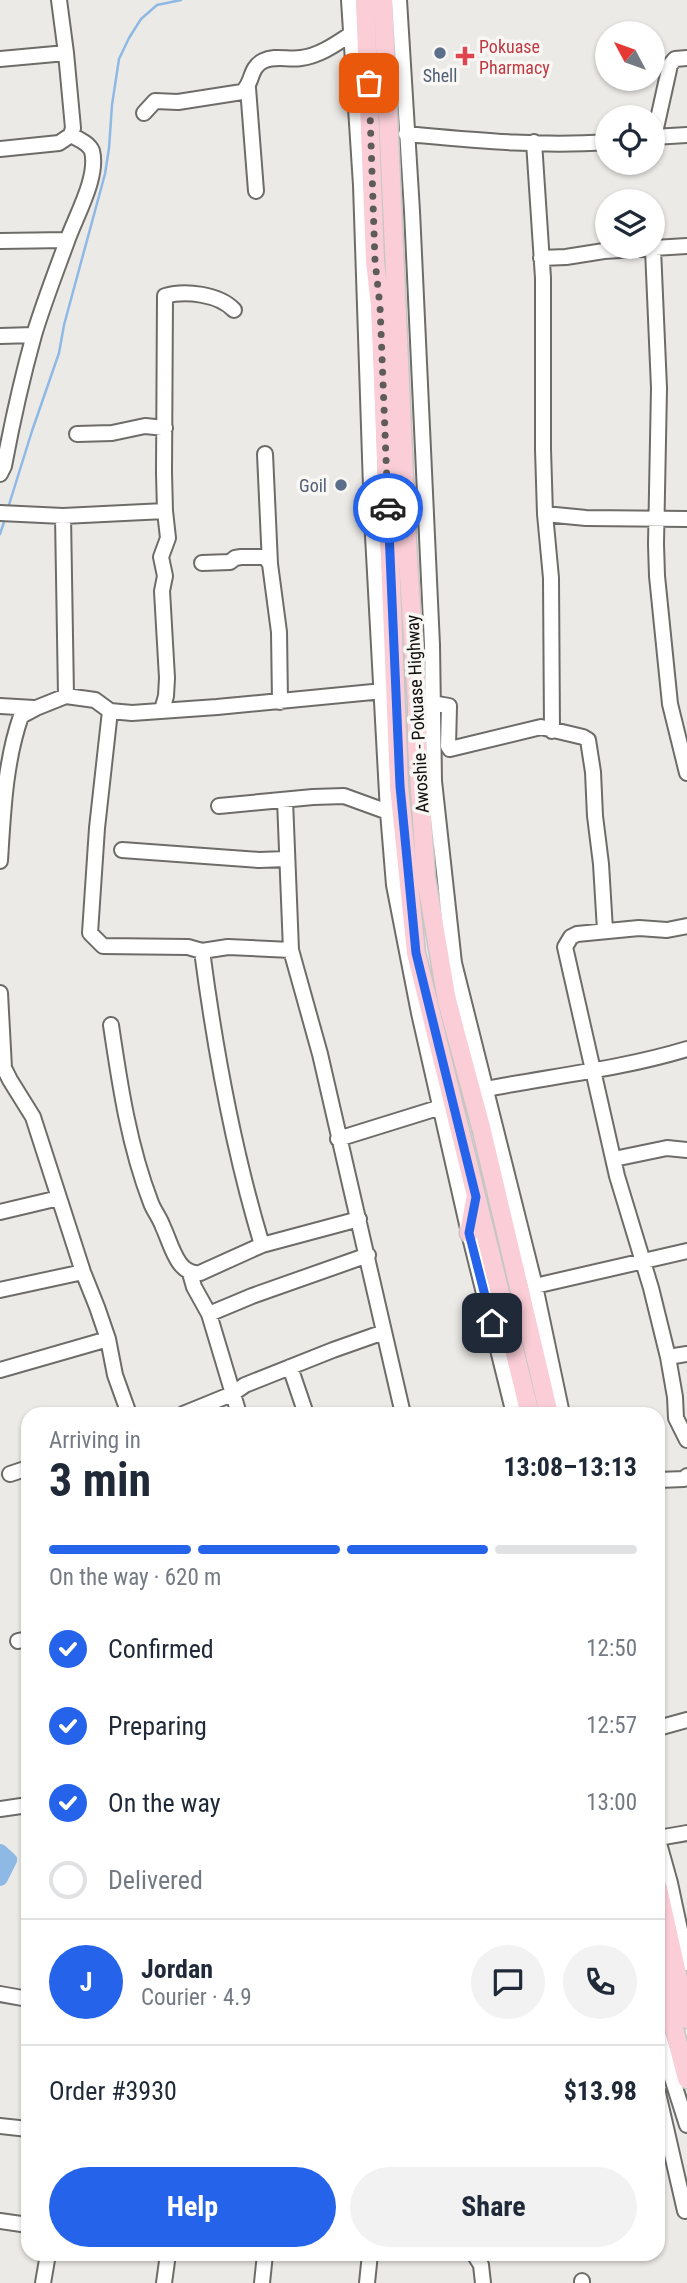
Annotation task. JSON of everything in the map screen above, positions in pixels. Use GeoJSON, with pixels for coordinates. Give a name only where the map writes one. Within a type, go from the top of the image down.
{"type":"FeatureCollection","features":[{"type":"Feature","properties":{"kind":"main road","name":"Awoshie - Pokuase Highway"},"geometry":{"type":"LineString","coordinates":[[365,0],[400,786],[416,953],[528,1407]]}},
{"type":"Feature","properties":{"kind":"main road","name":"Awoshie - Pokuase Highway"},"geometry":{"type":"LineString","coordinates":[[383,0],[417,746],[426,878],[447,1001],[481,1126],[547,1407]]}},
{"type":"Feature","properties":{"kind":"main road"},"geometry":{"type":"LineString","coordinates":[[375,261],[396,264]]}},
{"type":"Feature","properties":{"kind":"main road"},"geometry":{"type":"LineString","coordinates":[[398,740],[417,746]]}},
{"type":"Feature","properties":{"kind":"main road"},"geometry":{"type":"LineString","coordinates":[[469,1233],[476,1197]]}},
{"type":"Feature","properties":{"kind":"main road"},"geometry":{"type":"LineString","coordinates":[[665,1920],[687,2019]]}},
{"type":"Feature","properties":{"kind":"main road"},"geometry":{"type":"LineString","coordinates":[[665,1994],[687,2079]]}},
{"type":"Feature","properties":{"kind":"street"},"geometry":{"type":"LineString","coordinates":[[59,0],[72,135]]}},
{"type":"Feature","properties":{"kind":"street"},"geometry":{"type":"LineString","coordinates":[[349,0],[361,185],[372,517],[394,885],[405,947],[469,1233],[512,1407]]}},
{"type":"Feature","properties":{"kind":"street"},"geometry":{"type":"LineString","coordinates":[[399,0],[412,211],[432,645],[434,781],[454,963],[535,1286],[561,1407]]}},
{"type":"Feature","properties":{"kind":"street"},"geometry":{"type":"LineString","coordinates":[[256,191],[248,88],[252,73],[260,63],[277,57],[298,59],[313,56],[351,34]]}},
{"type":"Feature","properties":{"kind":"street"},"geometry":{"type":"LineString","coordinates":[[0,59],[66,53]]}},
{"type":"Feature","properties":{"kind":"street"},"geometry":{"type":"LineString","coordinates":[[661,105],[670,65],[676,59],[687,58]]}},
{"type":"Feature","properties":{"kind":"street"},"geometry":{"type":"LineString","coordinates":[[144,113],[155,101],[178,102],[235,94],[248,88]]}},
{"type":"Feature","properties":{"kind":"street"},"geometry":{"type":"LineString","coordinates":[[406,134],[570,145],[595,143]]}},
{"type":"Feature","properties":{"kind":"street"},"geometry":{"type":"LineString","coordinates":[[0,149],[59,143],[72,135]]}},
{"type":"Feature","properties":{"kind":"street"},"geometry":{"type":"LineString","coordinates":[[0,474],[4,467],[5,432],[34,335],[67,240],[80,214],[92,164],[89,146],[72,135]]}},
{"type":"Feature","properties":{"kind":"street"},"geometry":{"type":"LineString","coordinates":[[665,136],[687,135]]}},
{"type":"Feature","properties":{"kind":"street"},"geometry":{"type":"LineString","coordinates":[[534,142],[541,258],[545,514],[551,578],[552,731]]}},
{"type":"Feature","properties":{"kind":"street"},"geometry":{"type":"LineString","coordinates":[[0,241],[67,240]]}},
{"type":"Feature","properties":{"kind":"street"},"geometry":{"type":"LineString","coordinates":[[665,247],[687,246]]}},
{"type":"Feature","properties":{"kind":"street"},"geometry":{"type":"LineString","coordinates":[[541,258],[595,252]]}},
{"type":"Feature","properties":{"kind":"street"},"geometry":{"type":"LineString","coordinates":[[653,259],[659,388],[657,565],[670,704],[687,773]]}},
{"type":"Feature","properties":{"kind":"street"},"geometry":{"type":"LineString","coordinates":[[162,710],[166,696],[162,591],[164,576],[161,558],[168,538],[164,511],[165,296],[191,292],[228,303],[234,310]]}},
{"type":"Feature","properties":{"kind":"street"},"geometry":{"type":"LineString","coordinates":[[0,337],[34,335]]}},
{"type":"Feature","properties":{"kind":"street"},"geometry":{"type":"LineString","coordinates":[[78,434],[112,433],[145,426],[166,428]]}},
{"type":"Feature","properties":{"kind":"street"},"geometry":{"type":"LineString","coordinates":[[265,454],[270,564],[279,632],[280,702]]}},
{"type":"Feature","properties":{"kind":"street"},"geometry":{"type":"LineString","coordinates":[[0,513],[63,516],[164,511]]}},
{"type":"Feature","properties":{"kind":"street"},"geometry":{"type":"LineString","coordinates":[[545,514],[586,518],[687,520]]}},
{"type":"Feature","properties":{"kind":"street"},"geometry":{"type":"LineString","coordinates":[[63,516],[66,696]]}},
{"type":"Feature","properties":{"kind":"street"},"geometry":{"type":"LineString","coordinates":[[202,563],[230,562],[235,558],[259,556],[265,557],[270,564]]}},
{"type":"Feature","properties":{"kind":"street"},"geometry":{"type":"LineString","coordinates":[[0,861],[4,797],[15,738],[21,716],[36,708],[66,696],[95,700],[110,711],[132,713],[383,691]]}},
{"type":"Feature","properties":{"kind":"street"},"geometry":{"type":"LineString","coordinates":[[432,703],[449,706],[450,748],[541,727],[588,740],[593,772],[605,930]]}},
{"type":"Feature","properties":{"kind":"street"},"geometry":{"type":"LineString","coordinates":[[0,706],[36,708]]}},
{"type":"Feature","properties":{"kind":"street"},"geometry":{"type":"LineString","coordinates":[[110,711],[97,828],[90,933],[103,946],[188,947],[202,951],[228,947],[291,950]]}},
{"type":"Feature","properties":{"kind":"street"},"geometry":{"type":"LineString","coordinates":[[219,806],[344,796],[388,812]]}},
{"type":"Feature","properties":{"kind":"street"},"geometry":{"type":"LineString","coordinates":[[285,800],[291,950],[320,1054],[401,1407]]}},
{"type":"Feature","properties":{"kind":"street"},"geometry":{"type":"LineString","coordinates":[[122,850],[259,860],[286,859]]}},
{"type":"Feature","properties":{"kind":"street"},"geometry":{"type":"LineString","coordinates":[[687,926],[667,930],[639,928],[577,934],[570,937],[565,947],[614,1159],[668,1357],[676,1397],[676,1418],[687,1440]]}},
{"type":"Feature","properties":{"kind":"street"},"geometry":{"type":"LineString","coordinates":[[202,951],[222,1081],[239,1164],[262,1245]]}},
{"type":"Feature","properties":{"kind":"street"},"geometry":{"type":"LineString","coordinates":[[0,993],[2,1068],[33,1117],[83,1272],[108,1339],[115,1375],[126,1407]]}},
{"type":"Feature","properties":{"kind":"street"},"geometry":{"type":"LineString","coordinates":[[111,1025],[134,1153],[155,1212],[177,1260],[190,1273],[194,1287],[209,1314],[237,1407]]}},
{"type":"Feature","properties":{"kind":"street"},"geometry":{"type":"LineString","coordinates":[[486,1089],[594,1071],[687,1049]]}},
{"type":"Feature","properties":{"kind":"street"},"geometry":{"type":"LineString","coordinates":[[338,1139],[441,1107]]}},
{"type":"Feature","properties":{"kind":"street"},"geometry":{"type":"LineString","coordinates":[[614,1159],[667,1148],[687,1150]]}},
{"type":"Feature","properties":{"kind":"street"},"geometry":{"type":"LineString","coordinates":[[0,1212],[59,1198]]}},
{"type":"Feature","properties":{"kind":"street"},"geometry":{"type":"LineString","coordinates":[[190,1273],[200,1273],[262,1245],[359,1219]]}},
{"type":"Feature","properties":{"kind":"street"},"geometry":{"type":"LineString","coordinates":[[535,1286],[687,1251]]}},
{"type":"Feature","properties":{"kind":"street"},"geometry":{"type":"LineString","coordinates":[[209,1314],[368,1255]]}},
{"type":"Feature","properties":{"kind":"street"},"geometry":{"type":"LineString","coordinates":[[0,1290],[83,1272]]}},
{"type":"Feature","properties":{"kind":"street"},"geometry":{"type":"LineString","coordinates":[[200,1407],[232,1394],[245,1385],[384,1332]]}},
{"type":"Feature","properties":{"kind":"street"},"geometry":{"type":"LineString","coordinates":[[0,1370],[108,1339]]}},
{"type":"Feature","properties":{"kind":"street"},"geometry":{"type":"LineString","coordinates":[[668,1357],[687,1354]]}},
{"type":"Feature","properties":{"kind":"street"},"geometry":{"type":"LineString","coordinates":[[290,1367],[304,1407]]}},
{"type":"Feature","properties":{"kind":"street"},"geometry":{"type":"LineString","coordinates":[[10,1474],[21,1470]]}},
{"type":"Feature","properties":{"kind":"street"},"geometry":{"type":"LineString","coordinates":[[665,1480],[686,1480]]}},
{"type":"Feature","properties":{"kind":"street"},"geometry":{"type":"LineString","coordinates":[[665,1726],[687,1720]]}},
{"type":"Feature","properties":{"kind":"street"},"geometry":{"type":"LineString","coordinates":[[665,1838],[687,1833]]}},
{"type":"Feature","properties":{"kind":"street"},"geometry":{"type":"LineString","coordinates":[[665,1865],[685,1940],[687,1963]]}},
{"type":"Feature","properties":{"kind":"street"},"geometry":{"type":"LineString","coordinates":[[0,1994],[21,1998]]}},
{"type":"Feature","properties":{"kind":"street"},"geometry":{"type":"LineString","coordinates":[[665,2059],[687,2125]]}},
{"type":"Feature","properties":{"kind":"street"},"geometry":{"type":"LineString","coordinates":[[665,2124],[685,2211]]}},
{"type":"Feature","properties":{"kind":"street"},"geometry":{"type":"LineString","coordinates":[[0,2126],[21,2128]]}},
{"type":"Feature","properties":{"kind":"street"},"geometry":{"type":"LineString","coordinates":[[0,2221],[21,2224]]}},
{"type":"Feature","properties":{"kind":"street"},"geometry":{"type":"LineString","coordinates":[[43,2283],[47,2261]]}},
{"type":"Feature","properties":{"kind":"street"},"geometry":{"type":"LineString","coordinates":[[164,2283],[167,2261]]}},
{"type":"Feature","properties":{"kind":"street"},"geometry":{"type":"LineString","coordinates":[[262,2283],[264,2261]]}},
{"type":"Feature","properties":{"kind":"street"},"geometry":{"type":"LineString","coordinates":[[368,2283],[370,2261]]}},
{"type":"Feature","properties":{"kind":"street"},"geometry":{"type":"LineString","coordinates":[[478,2261],[483,2283]]}},
{"type":"Feature","properties":{"kind":"waterway"},"geometry":{"type":"LineString","coordinates":[[8,508],[59,353],[64,325],[105,174],[119,59],[141,19],[157,5],[181,0]]}},
{"type":"Feature","properties":{"kind":"waterway"},"geometry":{"type":"LineString","coordinates":[[0,534],[5,519]]}},
{"type":"Feature","properties":{"kind":"waterway"},"geometry":{"type":"LineString","coordinates":[[0,1852],[9,1860],[0,1878]]}},
{"type":"Feature","properties":{"kind":"way so far"},"geometry":{"type":"LineString","coordinates":[[369,83],[388,508]]}},
{"type":"Feature","properties":{"kind":"place","name":"Shell"},"geometry":{"type":"Point","coordinates":[440,53]}},
{"type":"Feature","properties":{"kind":"place","name":"Pokuase Pharmacy"},"geometry":{"type":"Point","coordinates":[465,56]}},
{"type":"Feature","properties":{"kind":"place","name":"Goil"},"geometry":{"type":"Point","coordinates":[341,485]}},
{"type":"Feature","properties":{"kind":"route"},"geometry":{"type":"LineString","coordinates":[[388,508],[400,786],[416,953],[476,1197],[469,1233],[492,1323]]}}]}
